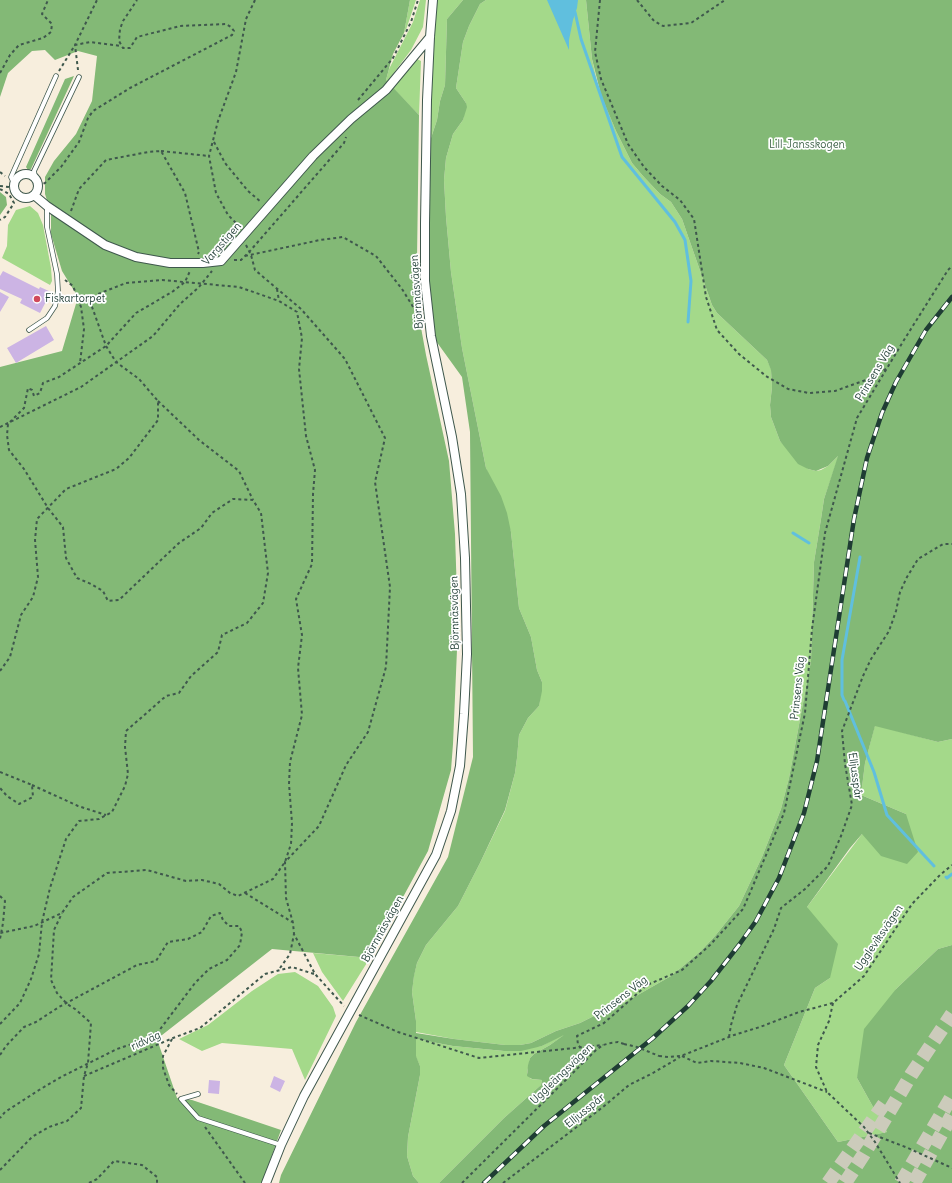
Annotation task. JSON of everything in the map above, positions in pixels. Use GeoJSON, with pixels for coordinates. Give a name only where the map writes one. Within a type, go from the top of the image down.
{"type":"FeatureCollection","features":[{"type":"Feature","properties":{"kind":"street","name":"Björnnäsvägen"},"geometry":{"type":"LineString","coordinates":[[266,1183],[281,1145],[304,1096],[349,1011],[417,892],[436,855],[451,811],[460,766],[467,654],[465,558],[461,494],[452,437],[431,336],[425,281],[426,171],[430,37],[433,0]]}},
{"type":"Feature","properties":{"kind":"street","name":"Vargstigen"},"geometry":{"type":"LineString","coordinates":[[221,261],[313,156],[352,119],[386,90],[430,37]]}},
{"type":"Feature","properties":{"kind":"street"},"geometry":{"type":"LineString","coordinates":[[24,174],[29,174],[35,177],[38,186],[34,195],[26,198],[16,192],[14,183],[17,178],[24,174]]}},
{"type":"Feature","properties":{"kind":"street"},"geometry":{"type":"LineString","coordinates":[[34,195],[47,206],[105,245],[136,257],[170,263],[221,261]]}},
{"type":"Feature","properties":{"kind":"lane"},"geometry":{"type":"LineString","coordinates":[[14,183],[11,177],[56,76]]}},
{"type":"Feature","properties":{"kind":"lane"},"geometry":{"type":"LineString","coordinates":[[35,177],[34,171],[79,77]]}},
{"type":"Feature","properties":{"kind":"lane"},"geometry":{"type":"LineString","coordinates":[[29,330],[47,318],[54,306],[58,291],[57,274],[47,227],[47,206]]}},
{"type":"Feature","properties":{"kind":"lane"},"geometry":{"type":"LineString","coordinates":[[198,1094],[181,1099],[198,1118],[281,1145]]}},
{"type":"Feature","properties":{"kind":"path"},"geometry":{"type":"LineString","coordinates":[[0,73],[10,55],[19,45],[43,38],[51,32],[52,24],[42,14],[48,0]]}},
{"type":"Feature","properties":{"kind":"path"},"geometry":{"type":"LineString","coordinates":[[56,76],[75,45],[97,0]]}},
{"type":"Feature","properties":{"kind":"path"},"geometry":{"type":"LineString","coordinates":[[121,46],[119,41],[123,21],[137,0]]}},
{"type":"Feature","properties":{"kind":"path"},"geometry":{"type":"LineString","coordinates":[[246,232],[228,215],[216,194],[209,156],[218,121],[236,72],[246,19],[254,0]]}},
{"type":"Feature","properties":{"kind":"path"},"geometry":{"type":"LineString","coordinates":[[358,101],[393,58],[411,22],[418,0]]}},
{"type":"Feature","properties":{"kind":"path"},"geometry":{"type":"LineString","coordinates":[[600,0],[595,52],[601,79],[628,144],[644,167],[662,186],[680,200],[694,219],[706,297],[717,330],[739,354],[766,376],[788,389],[810,393],[835,391],[866,380],[887,368]]}},
{"type":"Feature","properties":{"kind":"path"},"geometry":{"type":"LineString","coordinates":[[637,0],[654,21],[663,26],[691,23],[725,0]]}},
{"type":"Feature","properties":{"kind":"path"},"geometry":{"type":"LineString","coordinates":[[38,186],[45,183],[61,167],[79,142],[88,118],[93,111],[130,88],[232,35],[234,31],[226,24],[180,26],[137,37],[130,48],[90,42],[75,45]]}},
{"type":"Feature","properties":{"kind":"path"},"geometry":{"type":"LineString","coordinates":[[75,45],[79,77]]}},
{"type":"Feature","properties":{"kind":"path"},"geometry":{"type":"LineString","coordinates":[[221,261],[241,260],[250,251],[344,143],[352,119]]}},
{"type":"Feature","properties":{"kind":"path"},"geometry":{"type":"LineString","coordinates":[[213,140],[225,163],[248,191],[268,207]]}},
{"type":"Feature","properties":{"kind":"path"},"geometry":{"type":"LineString","coordinates":[[66,214],[71,211],[79,189],[106,160],[161,151],[209,156]]}},
{"type":"Feature","properties":{"kind":"path"},"geometry":{"type":"LineString","coordinates":[[161,151],[185,193],[199,252],[185,282],[172,292],[136,314],[106,346],[59,377],[43,383],[40,393],[34,396],[32,390],[28,388],[24,408],[8,424],[7,434],[9,450],[24,469],[48,508],[62,527],[66,558],[77,578],[103,591],[108,601],[119,600],[168,554],[201,528],[212,513],[233,499],[254,500]]}},
{"type":"Feature","properties":{"kind":"path"},"geometry":{"type":"LineString","coordinates":[[0,189],[9,194],[14,203],[5,217],[0,220]]}},
{"type":"Feature","properties":{"kind":"path"},"geometry":{"type":"LineString","coordinates":[[245,256],[320,240],[343,237],[376,256],[402,289],[423,322]]}},
{"type":"Feature","properties":{"kind":"path"},"geometry":{"type":"LineString","coordinates":[[0,1170],[32,1137],[50,1127],[67,1121],[81,1108],[84,1076],[88,1063],[90,1023],[76,1009],[67,1004],[57,993],[51,980],[54,930],[62,913],[73,897],[107,872],[147,870],[186,881],[202,880],[219,884],[230,893],[238,896],[273,879],[285,862],[319,826],[346,765],[368,732],[386,667],[390,587],[375,482],[385,438],[345,359],[301,309],[256,270],[250,251],[246,246],[239,242]]}},
{"type":"Feature","properties":{"kind":"path","name":"Vargstigen"},"geometry":{"type":"LineString","coordinates":[[0,427],[81,387],[152,336],[221,261]]}},
{"type":"Feature","properties":{"kind":"path","name":"Prinsens Väg"},"geometry":{"type":"LineString","coordinates":[[581,1048],[578,1045],[578,1036],[604,1023],[647,985],[682,970],[710,945],[743,909],[784,813],[805,713],[812,629],[825,533],[857,418],[948,270],[952,266]]}},
{"type":"Feature","properties":{"kind":"path"},"geometry":{"type":"LineString","coordinates":[[57,274],[73,286],[81,307],[84,329],[80,362]]}},
{"type":"Feature","properties":{"kind":"path"},"geometry":{"type":"LineString","coordinates":[[0,1024],[20,1003],[31,979],[39,954],[42,922],[50,888],[66,839],[79,821],[99,819],[112,812],[125,786],[128,774],[125,747],[126,731],[166,696],[179,693],[191,676],[218,652],[222,635],[247,623],[263,603],[268,573],[261,513],[239,471],[199,440],[158,401],[139,379],[116,362],[106,346],[91,304],[98,294],[126,283],[162,280],[239,287],[279,301],[296,312],[302,338],[299,369],[306,436],[315,470],[312,507],[312,564],[296,599],[302,635],[298,668],[302,715],[290,762],[289,784],[292,823],[291,844],[285,862],[286,898],[293,922],[294,934],[290,954],[279,969]]}},
{"type":"Feature","properties":{"kind":"path"},"geometry":{"type":"LineString","coordinates":[[277,288],[279,301]]}},
{"type":"Feature","properties":{"kind":"path"},"geometry":{"type":"LineString","coordinates":[[0,671],[10,657],[21,615],[33,597],[38,577],[35,540],[37,519],[66,489],[116,469],[129,458],[158,420],[158,401]]}},
{"type":"Feature","properties":{"kind":"path","name":"Elljusspår"},"geometry":{"type":"LineString","coordinates":[[729,1037],[737,1005],[774,929],[781,908],[805,889],[828,866],[841,836],[852,805],[845,764],[842,731],[863,676],[888,630],[896,611],[900,592],[907,577],[918,560],[943,544],[952,544]]}},
{"type":"Feature","properties":{"kind":"path"},"geometry":{"type":"LineString","coordinates":[[0,772],[10,775],[78,806],[106,815]]}},
{"type":"Feature","properties":{"kind":"path"},"geometry":{"type":"LineString","coordinates":[[0,788],[6,796],[19,804],[33,797],[32,785]]}},
{"type":"Feature","properties":{"kind":"path","name":"Uggleviksvägen"},"geometry":{"type":"LineString","coordinates":[[833,1003],[864,976],[912,904],[952,865]]}},
{"type":"Feature","properties":{"kind":"path"},"geometry":{"type":"LineString","coordinates":[[245,893],[293,922]]}},
{"type":"Feature","properties":{"kind":"path"},"geometry":{"type":"LineString","coordinates":[[0,896],[5,900],[0,939]]}},
{"type":"Feature","properties":{"kind":"path"},"geometry":{"type":"LineString","coordinates":[[1,933],[34,926],[62,913]]}},
{"type":"Feature","properties":{"kind":"path"},"geometry":{"type":"LineString","coordinates":[[0,1055],[6,1046],[24,1027],[36,1022],[59,1007],[136,965],[156,961],[168,942],[188,939],[202,932],[211,916],[220,914],[229,926],[239,926],[242,932],[240,945],[227,960],[209,968],[158,1032],[138,1042],[116,1049],[88,1063],[39,1090],[6,1112],[0,1118]]}},
{"type":"Feature","properties":{"kind":"path"},"geometry":{"type":"LineString","coordinates":[[294,934],[315,974],[349,1011],[398,1032],[479,1058],[603,1045]]}},
{"type":"Feature","properties":{"kind":"path"},"geometry":{"type":"LineString","coordinates":[[172,1038],[200,1028],[265,974],[292,966],[315,974]]}},
{"type":"Feature","properties":{"kind":"path"},"geometry":{"type":"LineString","coordinates":[[827,1092],[816,1067],[817,1050],[829,1021],[833,1003]]}},
{"type":"Feature","properties":{"kind":"path","name":"Uggleängsvägen"},"geometry":{"type":"LineString","coordinates":[[462,1183],[587,1058],[603,1045],[618,1042],[637,1047],[659,1056],[681,1056],[799,1012],[833,1003]]}},
{"type":"Feature","properties":{"kind":"path","name":"ridväg"},"geometry":{"type":"LineString","coordinates":[[84,1076],[172,1038]]}},
{"type":"Feature","properties":{"kind":"path","name":"ridväg"},"geometry":{"type":"LineString","coordinates":[[172,1038],[163,1056],[163,1068],[169,1085],[181,1099]]}},
{"type":"Feature","properties":{"kind":"path"},"geometry":{"type":"LineString","coordinates":[[681,1056],[697,1063],[740,1063],[764,1068],[827,1092],[852,1115],[868,1133],[900,1183]]}},
{"type":"Feature","properties":{"kind":"path","name":"Elljusspår"},"geometry":{"type":"LineString","coordinates":[[503,1183],[598,1112],[629,1085],[653,1073],[681,1056]]}},
{"type":"Feature","properties":{"kind":"path"},"geometry":{"type":"LineString","coordinates":[[198,1118],[245,1183]]}},
{"type":"Feature","properties":{"kind":"path"},"geometry":{"type":"LineString","coordinates":[[868,1133],[908,1148],[952,1168]]}},
{"type":"Feature","properties":{"kind":"path"},"geometry":{"type":"LineString","coordinates":[[89,1183],[97,1179],[114,1161],[142,1165],[157,1177],[157,1183]]}},
{"type":"Feature","properties":{"kind":"green space"},"geometry":{"type":"Polygon","coordinates":[[[0,0],[410,0],[404,33],[393,54],[386,80],[419,115],[416,300],[426,355],[449,461],[455,534],[458,626],[451,770],[428,851],[370,958],[272,949],[157,1039],[177,1098],[192,1100],[281,1130],[262,1183],[0,1183],[0,367],[62,351],[78,297],[62,271],[51,234],[51,213],[45,194],[45,177],[54,161],[76,134],[92,101],[97,56],[78,51],[55,60],[45,50],[32,51],[8,73],[0,97],[0,0]]]}},
{"type":"Feature","properties":{"kind":"green space"},"geometry":{"type":"Polygon","coordinates":[[[410,0],[416,0],[404,33],[410,0]]]}},
{"type":"Feature","properties":{"kind":"green space"},"geometry":{"type":"Polygon","coordinates":[[[420,0],[426,0],[423,27],[411,50],[387,82],[386,80],[389,69],[413,22],[420,0]]]}},
{"type":"Feature","properties":{"kind":"green space"},"geometry":{"type":"Polygon","coordinates":[[[437,0],[463,0],[447,19],[445,85],[440,101],[437,120],[429,144],[434,26],[437,0]]]}},
{"type":"Feature","properties":{"kind":"green space","name":"Lill-Jansskogen"},"geometry":{"type":"Polygon","coordinates":[[[463,0],[486,0],[480,4],[463,42],[456,88],[467,107],[463,120],[453,134],[446,158],[444,180],[451,272],[462,348],[486,468],[501,496],[507,513],[511,532],[519,608],[531,637],[537,670],[542,682],[542,691],[539,706],[528,718],[519,735],[515,773],[505,810],[458,906],[426,945],[417,963],[412,992],[416,1033],[505,1045],[520,1045],[531,1043],[622,1004],[671,976],[700,952],[739,906],[762,857],[781,809],[789,778],[811,661],[814,562],[824,499],[838,456],[828,466],[816,471],[808,469],[798,464],[780,441],[771,417],[771,370],[767,360],[717,313],[712,305],[682,219],[671,202],[660,194],[632,163],[616,131],[601,95],[592,59],[586,0],[952,0],[952,739],[938,742],[875,726],[865,763],[861,795],[906,814],[918,852],[907,864],[881,856],[862,834],[807,907],[838,944],[830,978],[815,988],[784,1065],[838,1142],[887,1132],[857,1078],[864,1029],[896,989],[938,949],[952,945],[952,1183],[439,1183],[504,1118],[541,1085],[542,1080],[532,1079],[527,1076],[530,1058],[564,1035],[542,1046],[521,1051],[504,1051],[453,1046],[416,1039],[416,1056],[420,1066],[420,1075],[408,1137],[407,1156],[413,1176],[419,1183],[279,1183],[281,1175],[356,1022],[448,857],[473,757],[470,432],[462,377],[436,341],[429,284],[429,144],[437,120],[440,101],[445,85],[447,19],[463,0]]]}},
{"type":"Feature","properties":{"kind":"green space"},"geometry":{"type":"Polygon","coordinates":[[[486,0],[586,0],[592,59],[598,86],[616,131],[632,163],[660,194],[671,202],[682,219],[712,305],[717,313],[767,360],[771,369],[771,417],[780,441],[808,469],[816,471],[828,466],[839,455],[824,499],[814,562],[811,661],[789,778],[781,809],[762,857],[739,906],[700,952],[671,976],[622,1004],[531,1043],[520,1045],[505,1045],[454,1039],[416,1032],[412,992],[417,963],[426,945],[458,906],[505,811],[515,773],[519,735],[528,718],[539,706],[542,682],[537,670],[531,637],[519,608],[511,532],[486,468],[462,348],[451,272],[446,217],[444,180],[446,158],[453,134],[463,120],[466,103],[456,88],[463,42],[480,4],[486,0]]]}},
{"type":"Feature","properties":{"kind":"green space"},"geometry":{"type":"Polygon","coordinates":[[[417,59],[421,61],[419,115],[392,87],[417,59]]]}},
{"type":"Feature","properties":{"kind":"green space"},"geometry":{"type":"Polygon","coordinates":[[[74,76],[31,169],[28,170],[26,167],[65,79],[74,76]]]}},
{"type":"Feature","properties":{"kind":"green space"},"geometry":{"type":"Polygon","coordinates":[[[0,192],[6,197],[7,205],[0,215],[0,192]]]}},
{"type":"Feature","properties":{"kind":"green space"},"geometry":{"type":"Polygon","coordinates":[[[30,206],[38,213],[43,225],[51,268],[52,281],[50,285],[2,258],[7,246],[8,225],[16,210],[30,206]]]}},
{"type":"Feature","properties":{"kind":"green space"},"geometry":{"type":"Polygon","coordinates":[[[875,725],[938,742],[952,739],[952,945],[938,949],[896,989],[857,1078],[887,1132],[838,1142],[784,1065],[815,988],[830,978],[807,907],[862,834],[906,814],[861,795],[865,763],[875,725]]]}},
{"type":"Feature","properties":{"kind":"green space"},"geometry":{"type":"Polygon","coordinates":[[[313,953],[370,958],[343,1001],[322,972],[313,953]]]}},
{"type":"Feature","properties":{"kind":"green space"},"geometry":{"type":"Polygon","coordinates":[[[295,972],[318,986],[333,1007],[336,1016],[305,1080],[292,1049],[222,1043],[202,1051],[179,1039],[208,1025],[252,991],[278,974],[295,972]]]}},
{"type":"Feature","properties":{"kind":"green space"},"geometry":{"type":"Polygon","coordinates":[[[566,1034],[530,1058],[527,1073],[531,1079],[542,1080],[541,1085],[504,1118],[439,1183],[419,1183],[413,1176],[407,1156],[408,1137],[420,1075],[420,1066],[416,1057],[416,1039],[453,1046],[504,1051],[542,1046],[566,1034]]]}},
{"type":"Feature","properties":{"kind":"water"},"geometry":{"type":"Polygon","coordinates":[[[547,0],[578,0],[569,40],[569,50],[547,0]]]}},
{"type":"Feature","properties":{"kind":"building"},"geometry":{"type":"Polygon","coordinates":[[[3,271],[39,289],[40,287],[51,292],[40,313],[20,303],[22,299],[0,289],[0,276],[3,271]]]}},
{"type":"Feature","properties":{"kind":"building"},"geometry":{"type":"Polygon","coordinates":[[[0,292],[9,297],[0,312],[0,292]]]}},
{"type":"Feature","properties":{"kind":"building"},"geometry":{"type":"Polygon","coordinates":[[[46,326],[54,340],[16,363],[7,348],[46,326]]]}},
{"type":"Feature","properties":{"kind":"building"},"geometry":{"type":"Polygon","coordinates":[[[274,1076],[285,1081],[280,1092],[270,1087],[274,1076]]]}},
{"type":"Feature","properties":{"kind":"building"},"geometry":{"type":"Polygon","coordinates":[[[209,1080],[220,1081],[219,1094],[208,1093],[209,1080]]]}},
{"type":"Feature","properties":{"kind":"waterway"},"geometry":{"type":"LineString","coordinates":[[575,12],[581,39],[622,157],[675,222],[685,240],[691,281],[688,322]]}},
{"type":"Feature","properties":{"kind":"waterway"},"geometry":{"type":"LineString","coordinates":[[793,533],[809,543]]}},
{"type":"Feature","properties":{"kind":"waterway"},"geometry":{"type":"LineString","coordinates":[[844,700],[842,695],[842,660],[860,557]]}},
{"type":"Feature","properties":{"kind":"waterway"},"geometry":{"type":"LineString","coordinates":[[845,701],[874,772],[887,815],[934,866]]}},
{"type":"Feature","properties":{"kind":"waterway"},"geometry":{"type":"LineString","coordinates":[[946,877],[947,878],[952,874]]}},
{"type":"Feature","properties":{"kind":"tunnel"},"geometry":{"type":"LineString","coordinates":[[845,1183],[911,1075],[952,1014]]}},
{"type":"Feature","properties":{"kind":"tunnel"},"geometry":{"type":"LineString","coordinates":[[901,1183],[952,1096]]}},
{"type":"Feature","properties":{"kind":"tunnel"},"geometry":{"type":"LineString","coordinates":[[828,1183],[884,1104]]}},
{"type":"Feature","properties":{"kind":"tunnel"},"geometry":{"type":"LineString","coordinates":[[914,1183],[952,1115]]}},
{"type":"Feature","properties":{"kind":"railway"},"geometry":{"type":"LineString","coordinates":[[484,1183],[544,1126],[653,1038],[688,1006],[711,981],[739,945],[756,921],[779,878],[804,813],[817,761],[854,519],[867,458],[882,413],[896,382],[926,330],[952,297]]}},
{"type":"Feature","properties":{"kind":"place","name":"Fiskartorpet"},"geometry":{"type":"Point","coordinates":[37,299]}}]}
